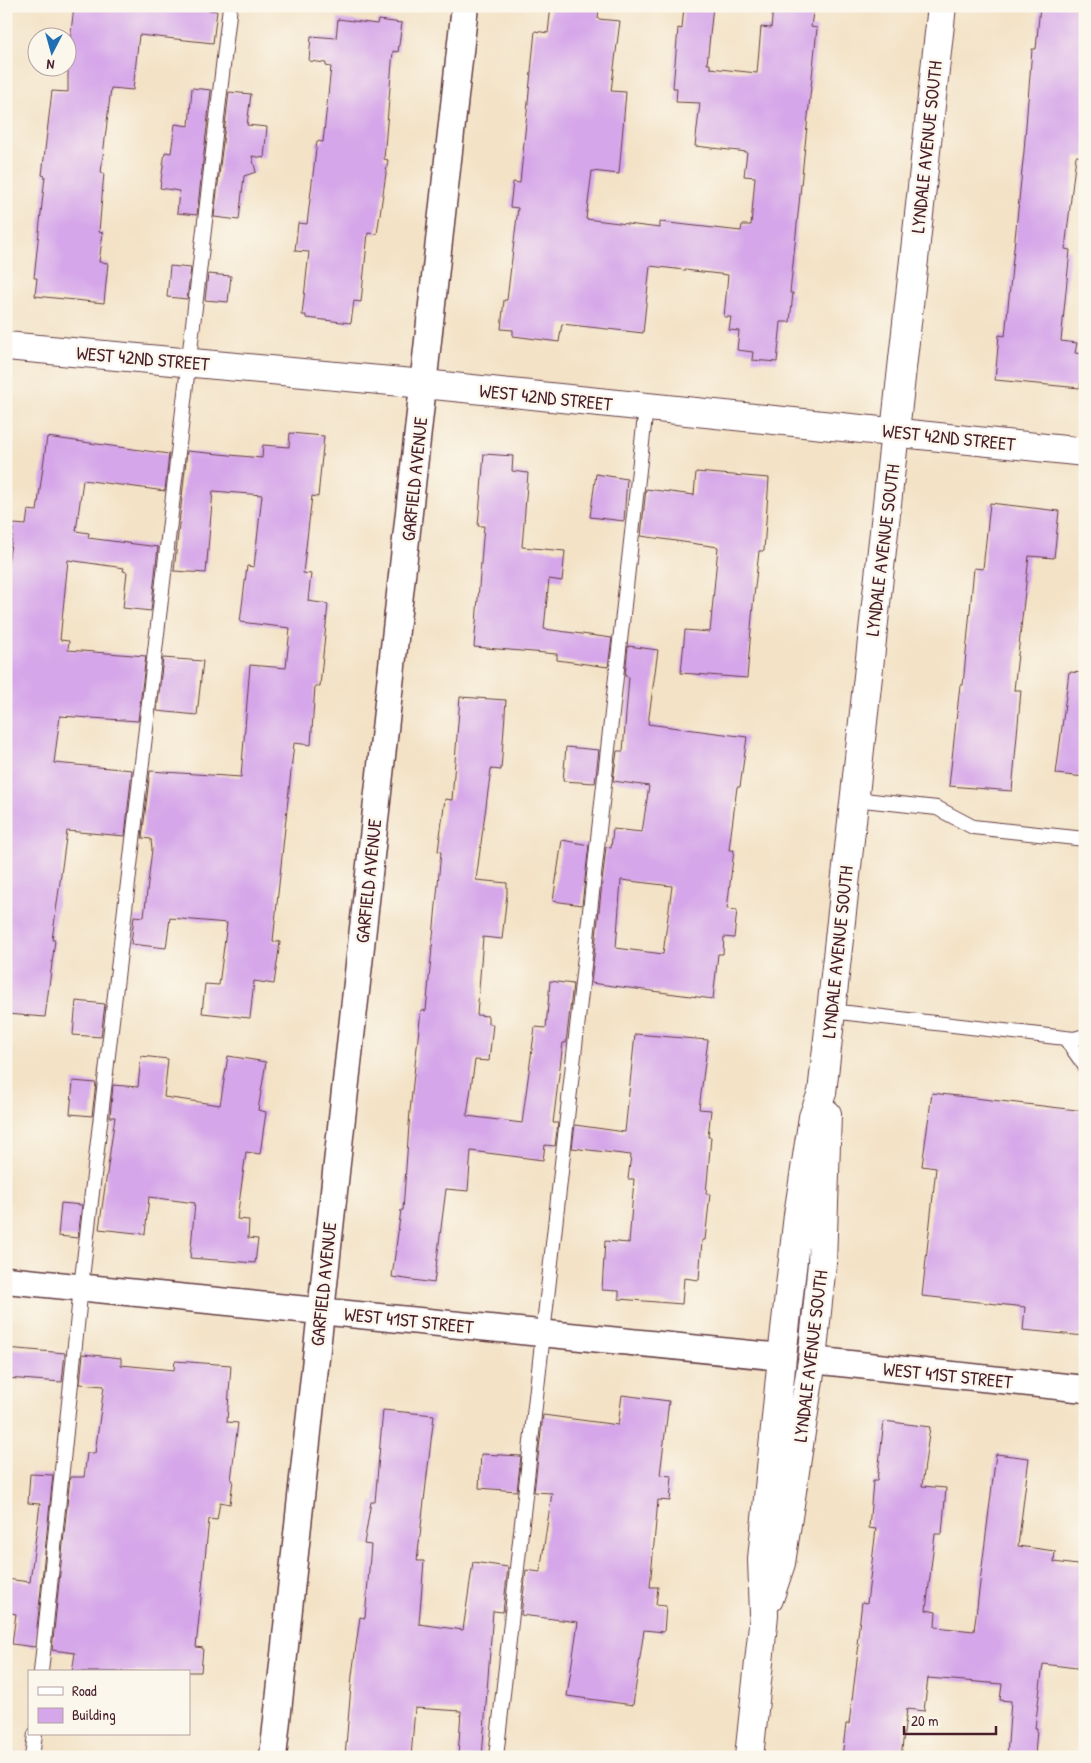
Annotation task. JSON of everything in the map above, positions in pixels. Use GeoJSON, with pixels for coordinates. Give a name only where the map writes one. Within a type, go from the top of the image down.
{"type":"FeatureCollection","features":[{"type":"Feature","properties":{"kind":"main road","name":"LYNDALE AVENUE SOUTH"},"geometry":{"type":"LineString","coordinates":[[748,1757],[764,1615],[762,1559],[782,1357],[798,1215],[813,1116],[822,1093],[942,6]]}},
{"type":"Feature","properties":{"kind":"main road","name":"WEST 42ND STREET"},"geometry":{"type":"LineString","coordinates":[[6,346],[424,384],[1085,452]]}},
{"type":"Feature","properties":{"kind":"main road","name":"LYNDALE AVENUE SOUTH"},"geometry":{"type":"LineString","coordinates":[[764,1615],[781,1563],[812,1360],[822,1262],[828,1130],[828,1120],[822,1093]]}},
{"type":"Feature","properties":{"kind":"street","name":"GARFIELD AVENUE"},"geometry":{"type":"LineString","coordinates":[[273,1757],[319,1311],[424,384],[464,6]]}},
{"type":"Feature","properties":{"kind":"street","name":"WEST 41ST STREET"},"geometry":{"type":"LineString","coordinates":[[6,1280],[782,1357]]}},
{"type":"Feature","properties":{"kind":"street","name":"WEST 41ST STREET"},"geometry":{"type":"LineString","coordinates":[[812,1360],[1085,1389]]}},
{"type":"Feature","properties":{"kind":"lane"},"geometry":{"type":"LineString","coordinates":[[41,1670],[81,1287],[230,6]]}},
{"type":"Feature","properties":{"kind":"lane"},"geometry":{"type":"LineString","coordinates":[[496,1757],[646,407]]}},
{"type":"Feature","properties":{"kind":"lane"},"geometry":{"type":"LineString","coordinates":[[854,799],[937,808],[973,827],[1085,839]]}},
{"type":"Feature","properties":{"kind":"lane"},"geometry":{"type":"LineString","coordinates":[[831,1011],[1074,1039],[1085,1036]]}},
{"type":"Feature","properties":{"kind":"lane"},"geometry":{"type":"LineString","coordinates":[[1066,1038],[1085,1066]]}},
{"type":"Feature","properties":{"kind":"lane"},"geometry":{"type":"LineString","coordinates":[[32,1757],[35,1736]]}},
{"type":"Feature","properties":{"kind":"building"},"geometry":{"type":"Polygon","coordinates":[[[74,6],[174,6],[217,11],[213,43],[139,35],[133,90],[111,88],[101,173],[104,173],[99,232],[103,233],[99,262],[108,263],[104,303],[35,296],[37,278],[34,278],[45,176],[42,175],[52,91],[68,92],[68,78],[78,78],[78,28],[72,28],[74,6]]]}},
{"type":"Feature","properties":{"kind":"building"},"geometry":{"type":"Polygon","coordinates":[[[551,6],[599,6],[598,19],[620,21],[611,91],[626,92],[619,174],[592,171],[586,219],[660,228],[660,222],[741,231],[742,225],[751,225],[755,177],[744,176],[747,152],[695,146],[700,103],[676,102],[677,88],[673,88],[678,28],[682,29],[684,6],[713,6],[707,64],[710,64],[710,68],[757,73],[761,27],[771,28],[773,8],[813,12],[811,27],[817,28],[790,293],[793,293],[790,322],[781,322],[777,362],[752,360],[753,352],[737,350],[739,331],[729,330],[731,317],[724,317],[728,275],[650,266],[643,333],[562,324],[559,342],[513,336],[513,330],[501,329],[504,300],[507,300],[518,208],[510,207],[513,182],[520,183],[535,31],[548,33],[551,6]]]}},
{"type":"Feature","properties":{"kind":"building"},"geometry":{"type":"Polygon","coordinates":[[[1040,6],[1085,6],[1085,157],[1076,156],[1065,249],[1070,250],[1061,341],[1077,343],[1075,353],[1083,354],[1080,388],[995,380],[999,335],[1005,336],[1024,151],[1032,49],[1036,49],[1040,6]]]}},
{"type":"Feature","properties":{"kind":"building"},"geometry":{"type":"Polygon","coordinates":[[[338,19],[377,24],[378,20],[402,23],[398,52],[393,51],[384,159],[388,160],[377,234],[368,233],[361,302],[354,301],[351,323],[306,318],[306,315],[302,315],[309,252],[295,251],[298,223],[307,224],[317,141],[323,142],[331,67],[326,66],[326,63],[309,61],[311,36],[336,38],[338,19]]]}},
{"type":"Feature","properties":{"kind":"building"},"geometry":{"type":"Polygon","coordinates":[[[192,88],[211,90],[197,215],[177,213],[179,191],[160,188],[165,152],[171,153],[175,124],[189,126],[192,88]]]}},
{"type":"Feature","properties":{"kind":"building"},"geometry":{"type":"Polygon","coordinates":[[[229,92],[251,94],[247,125],[267,127],[264,158],[252,156],[256,172],[244,176],[239,220],[214,217],[229,92]]]}},
{"type":"Feature","properties":{"kind":"building"},"geometry":{"type":"Polygon","coordinates":[[[170,266],[191,268],[187,299],[167,297],[170,266]]]}},
{"type":"Feature","properties":{"kind":"building"},"geometry":{"type":"Polygon","coordinates":[[[208,274],[231,276],[228,302],[205,300],[208,274]]]}},
{"type":"Feature","properties":{"kind":"building"},"geometry":{"type":"Polygon","coordinates":[[[290,433],[324,436],[318,497],[312,496],[303,573],[311,574],[308,601],[328,604],[320,686],[315,686],[311,745],[294,743],[273,941],[280,942],[274,984],[254,981],[250,1018],[202,1013],[205,984],[219,985],[227,923],[170,918],[166,948],[131,944],[134,916],[144,917],[152,849],[151,839],[142,838],[150,771],[241,777],[250,665],[286,668],[290,628],[240,622],[247,566],[254,567],[262,495],[213,491],[206,573],[174,571],[187,451],[262,458],[263,445],[289,447],[290,433]]]}},
{"type":"Feature","properties":{"kind":"building"},"geometry":{"type":"Polygon","coordinates":[[[47,437],[169,454],[165,491],[83,480],[76,531],[89,533],[88,538],[158,547],[151,611],[123,608],[127,572],[123,571],[124,568],[68,560],[60,640],[69,641],[68,650],[146,656],[138,721],[60,716],[54,763],[132,770],[125,836],[67,831],[52,940],[55,940],[45,1017],[6,1014],[6,576],[14,524],[26,525],[28,510],[37,511],[47,437]]]}},
{"type":"Feature","properties":{"kind":"building"},"geometry":{"type":"Polygon","coordinates":[[[484,454],[513,456],[512,471],[528,473],[522,547],[565,551],[562,581],[549,579],[544,629],[612,638],[608,667],[557,660],[557,654],[474,647],[484,526],[478,526],[484,454]]]}},
{"type":"Feature","properties":{"kind":"building"},"geometry":{"type":"Polygon","coordinates":[[[696,472],[769,478],[764,551],[759,551],[747,678],[681,673],[685,630],[710,632],[718,547],[641,536],[646,489],[694,495],[696,472]]]}},
{"type":"Feature","properties":{"kind":"building"},"geometry":{"type":"Polygon","coordinates":[[[596,474],[627,479],[624,521],[590,517],[596,474]]]}},
{"type":"Feature","properties":{"kind":"building"},"geometry":{"type":"Polygon","coordinates":[[[990,503],[1059,511],[1054,558],[1029,556],[1014,690],[1021,690],[1012,791],[949,786],[960,685],[963,685],[974,568],[983,569],[990,503]]]}},
{"type":"Feature","properties":{"kind":"building"},"geometry":{"type":"Polygon","coordinates":[[[628,646],[658,650],[648,724],[747,737],[740,787],[737,787],[729,850],[734,850],[727,909],[737,910],[734,938],[724,937],[723,954],[718,954],[713,999],[591,983],[606,847],[611,848],[613,829],[642,832],[649,786],[613,781],[617,751],[623,751],[629,677],[625,676],[628,646]],[[621,880],[616,948],[663,954],[672,886],[621,880]]]}},
{"type":"Feature","properties":{"kind":"building"},"geometry":{"type":"Polygon","coordinates":[[[163,658],[203,661],[197,715],[157,711],[163,658]]]}},
{"type":"Feature","properties":{"kind":"building"},"geometry":{"type":"Polygon","coordinates":[[[1069,672],[1085,673],[1085,777],[1056,774],[1069,672]]]}},
{"type":"Feature","properties":{"kind":"building"},"geometry":{"type":"Polygon","coordinates":[[[460,697],[506,700],[501,770],[491,769],[476,880],[507,883],[507,894],[502,939],[483,937],[477,1015],[488,1016],[488,1024],[493,1024],[489,1061],[475,1060],[467,1116],[522,1123],[535,1027],[546,1028],[550,981],[573,984],[553,1123],[558,1123],[555,1146],[545,1145],[543,1160],[471,1151],[468,1191],[446,1189],[434,1283],[392,1277],[401,1210],[403,1210],[410,1111],[421,1010],[426,1011],[441,852],[438,851],[445,799],[452,800],[460,697]]]}},
{"type":"Feature","properties":{"kind":"building"},"geometry":{"type":"Polygon","coordinates":[[[566,747],[599,750],[595,783],[563,781],[566,747]]]}},
{"type":"Feature","properties":{"kind":"building"},"geometry":{"type":"Polygon","coordinates":[[[562,840],[589,845],[582,905],[553,901],[562,840]]]}},
{"type":"Feature","properties":{"kind":"building"},"geometry":{"type":"Polygon","coordinates":[[[76,1001],[105,1004],[101,1037],[73,1035],[76,1001]]]}},
{"type":"Feature","properties":{"kind":"building"},"geometry":{"type":"Polygon","coordinates":[[[635,1034],[708,1040],[699,1109],[711,1110],[708,1137],[711,1137],[706,1194],[710,1194],[705,1240],[702,1240],[699,1280],[684,1278],[682,1304],[619,1299],[619,1291],[602,1290],[605,1241],[629,1243],[634,1179],[628,1179],[631,1155],[572,1148],[575,1125],[625,1132],[635,1034]]]}},
{"type":"Feature","properties":{"kind":"building"},"geometry":{"type":"Polygon","coordinates":[[[141,1056],[168,1059],[164,1097],[220,1105],[228,1056],[266,1062],[258,1110],[266,1112],[260,1154],[246,1152],[237,1219],[249,1220],[248,1238],[258,1239],[255,1263],[190,1258],[195,1203],[149,1197],[145,1234],[99,1229],[115,1117],[110,1117],[113,1085],[138,1087],[141,1056]]]}},
{"type":"Feature","properties":{"kind":"building"},"geometry":{"type":"Polygon","coordinates":[[[73,1081],[96,1083],[92,1116],[70,1114],[73,1081]]]}},
{"type":"Feature","properties":{"kind":"building"},"geometry":{"type":"Polygon","coordinates":[[[932,1093],[1085,1111],[1085,1336],[1023,1330],[1025,1307],[922,1296],[936,1168],[922,1166],[932,1093]]]}},
{"type":"Feature","properties":{"kind":"building"},"geometry":{"type":"Polygon","coordinates":[[[61,1203],[82,1205],[78,1238],[58,1236],[61,1203]]]}},
{"type":"Feature","properties":{"kind":"building"},"geometry":{"type":"Polygon","coordinates":[[[6,1348],[65,1353],[62,1382],[6,1378],[6,1348]]]}},
{"type":"Feature","properties":{"kind":"building"},"geometry":{"type":"Polygon","coordinates":[[[83,1354],[121,1358],[121,1365],[174,1370],[175,1361],[231,1365],[227,1422],[238,1423],[231,1480],[233,1480],[230,1504],[220,1502],[217,1520],[209,1519],[196,1647],[203,1648],[201,1672],[190,1672],[190,1670],[72,1670],[75,1653],[52,1650],[70,1477],[84,1477],[87,1453],[95,1453],[104,1386],[80,1384],[83,1354]]]}},
{"type":"Feature","properties":{"kind":"building"},"geometry":{"type":"Polygon","coordinates":[[[622,1395],[669,1401],[660,1475],[672,1476],[670,1501],[658,1500],[650,1587],[658,1587],[656,1605],[666,1606],[664,1632],[644,1630],[633,1705],[567,1696],[578,1622],[521,1615],[526,1570],[540,1572],[552,1493],[534,1492],[543,1415],[618,1425],[622,1395]]]}},
{"type":"Feature","properties":{"kind":"building"},"geometry":{"type":"Polygon","coordinates":[[[383,1410],[434,1415],[417,1561],[424,1561],[419,1624],[463,1630],[473,1562],[508,1567],[503,1612],[493,1611],[482,1757],[458,1757],[461,1711],[415,1708],[411,1757],[345,1757],[352,1675],[360,1617],[365,1618],[371,1545],[364,1544],[371,1502],[375,1502],[383,1410]]]}},
{"type":"Feature","properties":{"kind":"building"},"geometry":{"type":"Polygon","coordinates":[[[884,1421],[930,1427],[922,1486],[946,1488],[942,1534],[935,1534],[926,1610],[936,1612],[935,1627],[974,1631],[996,1454],[1029,1458],[1018,1546],[1055,1551],[1054,1562],[1085,1566],[1085,1669],[1043,1664],[1035,1728],[1037,1728],[1035,1757],[1007,1757],[1011,1701],[1000,1700],[1002,1684],[928,1678],[924,1711],[907,1709],[901,1757],[842,1757],[846,1724],[849,1724],[862,1602],[867,1603],[876,1529],[869,1528],[873,1481],[877,1481],[884,1421]]]}},
{"type":"Feature","properties":{"kind":"building"},"geometry":{"type":"Polygon","coordinates":[[[481,1454],[521,1456],[517,1491],[479,1488],[481,1454]]]}},
{"type":"Feature","properties":{"kind":"building"},"geometry":{"type":"Polygon","coordinates":[[[30,1474],[53,1475],[35,1647],[12,1644],[16,1614],[6,1612],[6,1579],[30,1582],[40,1504],[28,1503],[30,1474]]]}}]}
